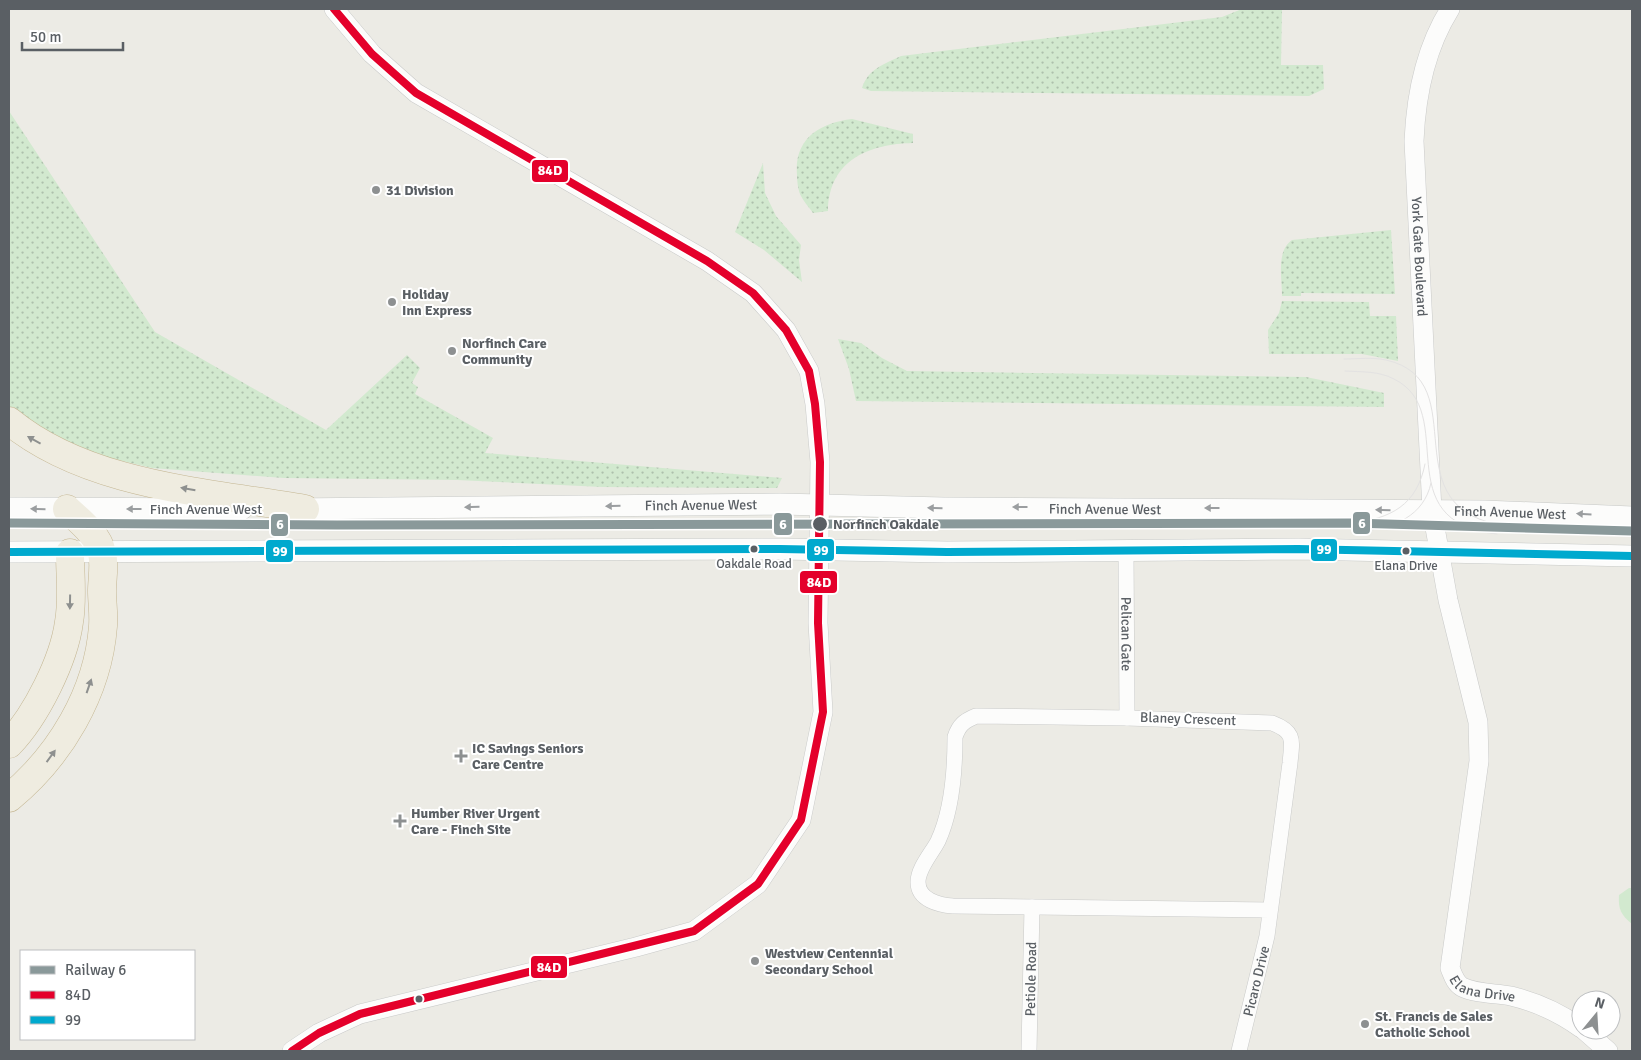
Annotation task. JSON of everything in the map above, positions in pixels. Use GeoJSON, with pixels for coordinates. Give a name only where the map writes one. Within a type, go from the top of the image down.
{"type":"FeatureCollection","features":[{"type":"Feature","properties":{"kind":"highway"},"geometry":{"type":"LineString","coordinates":[[9,421],[30,438],[83,464],[114,475],[305,509]]}},
{"type":"Feature","properties":{"kind":"highway"},"geometry":{"type":"LineString","coordinates":[[9,798],[31,780],[50,758],[86,694],[96,665],[103,626],[102,553],[92,533],[67,509]]}},
{"type":"Feature","properties":{"kind":"highway"},"geometry":{"type":"LineString","coordinates":[[9,744],[36,706],[58,664],[70,622],[70,553]]}},
{"type":"Feature","properties":{"kind":"main road","name":"Finch Avenue West"},"geometry":{"type":"LineString","coordinates":[[9,508],[305,509],[780,504],[820,506],[1561,512],[1632,516]]}},
{"type":"Feature","properties":{"kind":"main road"},"geometry":{"type":"LineString","coordinates":[[9,552],[819,550],[956,552],[1126,550],[1438,552],[1632,556]]}},
{"type":"Feature","properties":{"kind":"street"},"geometry":{"type":"LineString","coordinates":[[292,1051],[319,1033],[360,1014],[636,947],[694,931],[758,884],[801,820],[823,712],[818,623],[820,506],[818,432],[808,371],[786,330],[753,293],[708,261],[416,93],[372,54],[334,9]]}},
{"type":"Feature","properties":{"kind":"street","name":"York Gate Boulevard"},"geometry":{"type":"LineString","coordinates":[[1438,552],[1432,511],[1414,141],[1416,107],[1424,65],[1450,9]]}},
{"type":"Feature","properties":{"kind":"street","name":"Pelican Gate"},"geometry":{"type":"LineString","coordinates":[[1126,550],[1127,718]]}},
{"type":"Feature","properties":{"kind":"street","name":"Elana Drive"},"geometry":{"type":"LineString","coordinates":[[1438,552],[1460,656],[1478,722],[1479,761],[1450,968],[1459,985],[1471,991],[1513,997],[1537,1004],[1556,1012],[1571,1022]]}},
{"type":"Feature","properties":{"kind":"street","name":"Blaney Crescent"},"geometry":{"type":"LineString","coordinates":[[976,716],[1127,718],[1272,723],[1283,727],[1290,734],[1292,742],[1290,763],[1270,910],[1032,907],[940,905],[928,900],[920,892],[918,882],[939,840],[949,802],[955,737],[958,728],[964,721],[976,716]]}},
{"type":"Feature","properties":{"kind":"street","name":"Petiole Road"},"geometry":{"type":"LineString","coordinates":[[1029,1051],[1032,907]]}},
{"type":"Feature","properties":{"kind":"street","name":"Picaro Drive"},"geometry":{"type":"LineString","coordinates":[[1239,1051],[1267,936],[1270,910]]}},
{"type":"Feature","properties":{"kind":"street"},"geometry":{"type":"LineString","coordinates":[[1595,1040],[1608,1051]]}},
{"type":"Feature","properties":{"kind":"green space"},"geometry":{"type":"Polygon","coordinates":[[[1242,9],[1282,9],[1281,65],[1323,65],[1324,89],[1309,96],[871,91],[862,88],[872,72],[901,56],[1222,17],[1242,9]]]}},
{"type":"Feature","properties":{"kind":"green space"},"geometry":{"type":"Polygon","coordinates":[[[9,111],[155,332],[326,430],[407,355],[420,368],[412,383],[418,387],[415,394],[493,438],[485,453],[782,478],[777,488],[602,487],[457,480],[284,478],[152,468],[81,451],[9,410],[9,111]]]}},
{"type":"Feature","properties":{"kind":"green space"},"geometry":{"type":"Polygon","coordinates":[[[852,119],[913,134],[913,143],[881,147],[854,158],[844,167],[836,179],[830,193],[828,211],[813,213],[799,190],[797,162],[800,152],[804,143],[819,129],[829,124],[852,119]]]}},
{"type":"Feature","properties":{"kind":"green space"},"geometry":{"type":"Polygon","coordinates":[[[763,163],[765,193],[776,216],[801,245],[799,260],[802,282],[764,250],[735,232],[763,163]]]}},
{"type":"Feature","properties":{"kind":"green space"},"geometry":{"type":"Polygon","coordinates":[[[1391,230],[1395,294],[1301,293],[1301,296],[1282,296],[1282,258],[1287,245],[1292,240],[1391,230]]]}},
{"type":"Feature","properties":{"kind":"green space"},"geometry":{"type":"Polygon","coordinates":[[[1282,301],[1369,302],[1370,316],[1396,316],[1398,361],[1362,354],[1269,354],[1268,330],[1279,313],[1282,301]]]}},
{"type":"Feature","properties":{"kind":"green space"},"geometry":{"type":"Polygon","coordinates":[[[838,339],[861,343],[882,358],[907,371],[1306,377],[1384,393],[1384,407],[856,401],[849,369],[838,339]]]}},
{"type":"Feature","properties":{"kind":"green space"},"geometry":{"type":"Polygon","coordinates":[[[1632,888],[1632,924],[1623,915],[1619,904],[1619,895],[1632,888]]]}},
{"type":"Feature","properties":{"kind":"tram line"},"geometry":{"type":"LineString","coordinates":[[1344,359],[1371,358],[1386,360],[1413,373],[1427,393],[1433,418],[1440,472],[1450,497],[1471,515],[1508,526]]}},
{"type":"Feature","properties":{"kind":"tram line"},"geometry":{"type":"LineString","coordinates":[[1345,371],[1370,372],[1388,376],[1413,395],[1422,415],[1432,488],[1443,509],[1463,525],[1497,534]]}},
{"type":"Feature","properties":{"kind":"tram line"},"geometry":{"type":"LineString","coordinates":[[1351,523],[1378,518],[1390,513],[1409,500],[1416,490],[1425,464]]}},
{"type":"Feature","properties":{"kind":"tram line"},"geometry":{"type":"LineString","coordinates":[[1363,531],[1386,527],[1415,512],[1422,504],[1431,483]]}},
{"type":"Feature","properties":{"kind":"rail line","name":"6"},"geometry":{"type":"LineString","coordinates":[[9,523],[337,525],[1351,523],[1632,531]]}},
{"type":"Feature","properties":{"kind":"transit line","name":"84D"},"geometry":{"type":"LineString","coordinates":[[292,1051],[319,1033],[360,1014],[694,931],[758,884],[801,820],[823,712],[818,623],[820,462],[815,404],[809,371],[786,330],[753,293],[707,261],[416,93],[372,54],[334,9]]}},
{"type":"Feature","properties":{"kind":"transit line","name":"99"},"geometry":{"type":"LineString","coordinates":[[9,552],[780,549],[947,552],[1298,549],[1632,556]]}},
{"type":"Feature","properties":{"kind":"place","name":"31 Division"},"geometry":{"type":"Point","coordinates":[376,190]}},
{"type":"Feature","properties":{"kind":"place","name":"Holiday Inn Express"},"geometry":{"type":"Point","coordinates":[392,302]}},
{"type":"Feature","properties":{"kind":"place","name":"Norfinch Care Community"},"geometry":{"type":"Point","coordinates":[452,351]}},
{"type":"Feature","properties":{"kind":"place","name":"Norfinch Oakdale"},"geometry":{"type":"Point","coordinates":[820,524]}},
{"type":"Feature","properties":{"kind":"place","name":"Oakdale Road"},"geometry":{"type":"Point","coordinates":[754,549]}},
{"type":"Feature","properties":{"kind":"place","name":"Elana Drive"},"geometry":{"type":"Point","coordinates":[1406,551]}},
{"type":"Feature","properties":{"kind":"place","name":"IC Savings Seniors Care Centre"},"geometry":{"type":"Point","coordinates":[461,756]}},
{"type":"Feature","properties":{"kind":"place","name":"Humber River Urgent Care - Finch Site"},"geometry":{"type":"Point","coordinates":[400,821]}},
{"type":"Feature","properties":{"kind":"place","name":"Westview Centennial Secondary School"},"geometry":{"type":"Point","coordinates":[755,961]}},
{"type":"Feature","properties":{"kind":"place","name":"St. Francis de Sales Catholic School"},"geometry":{"type":"Point","coordinates":[1365,1024]}}]}
